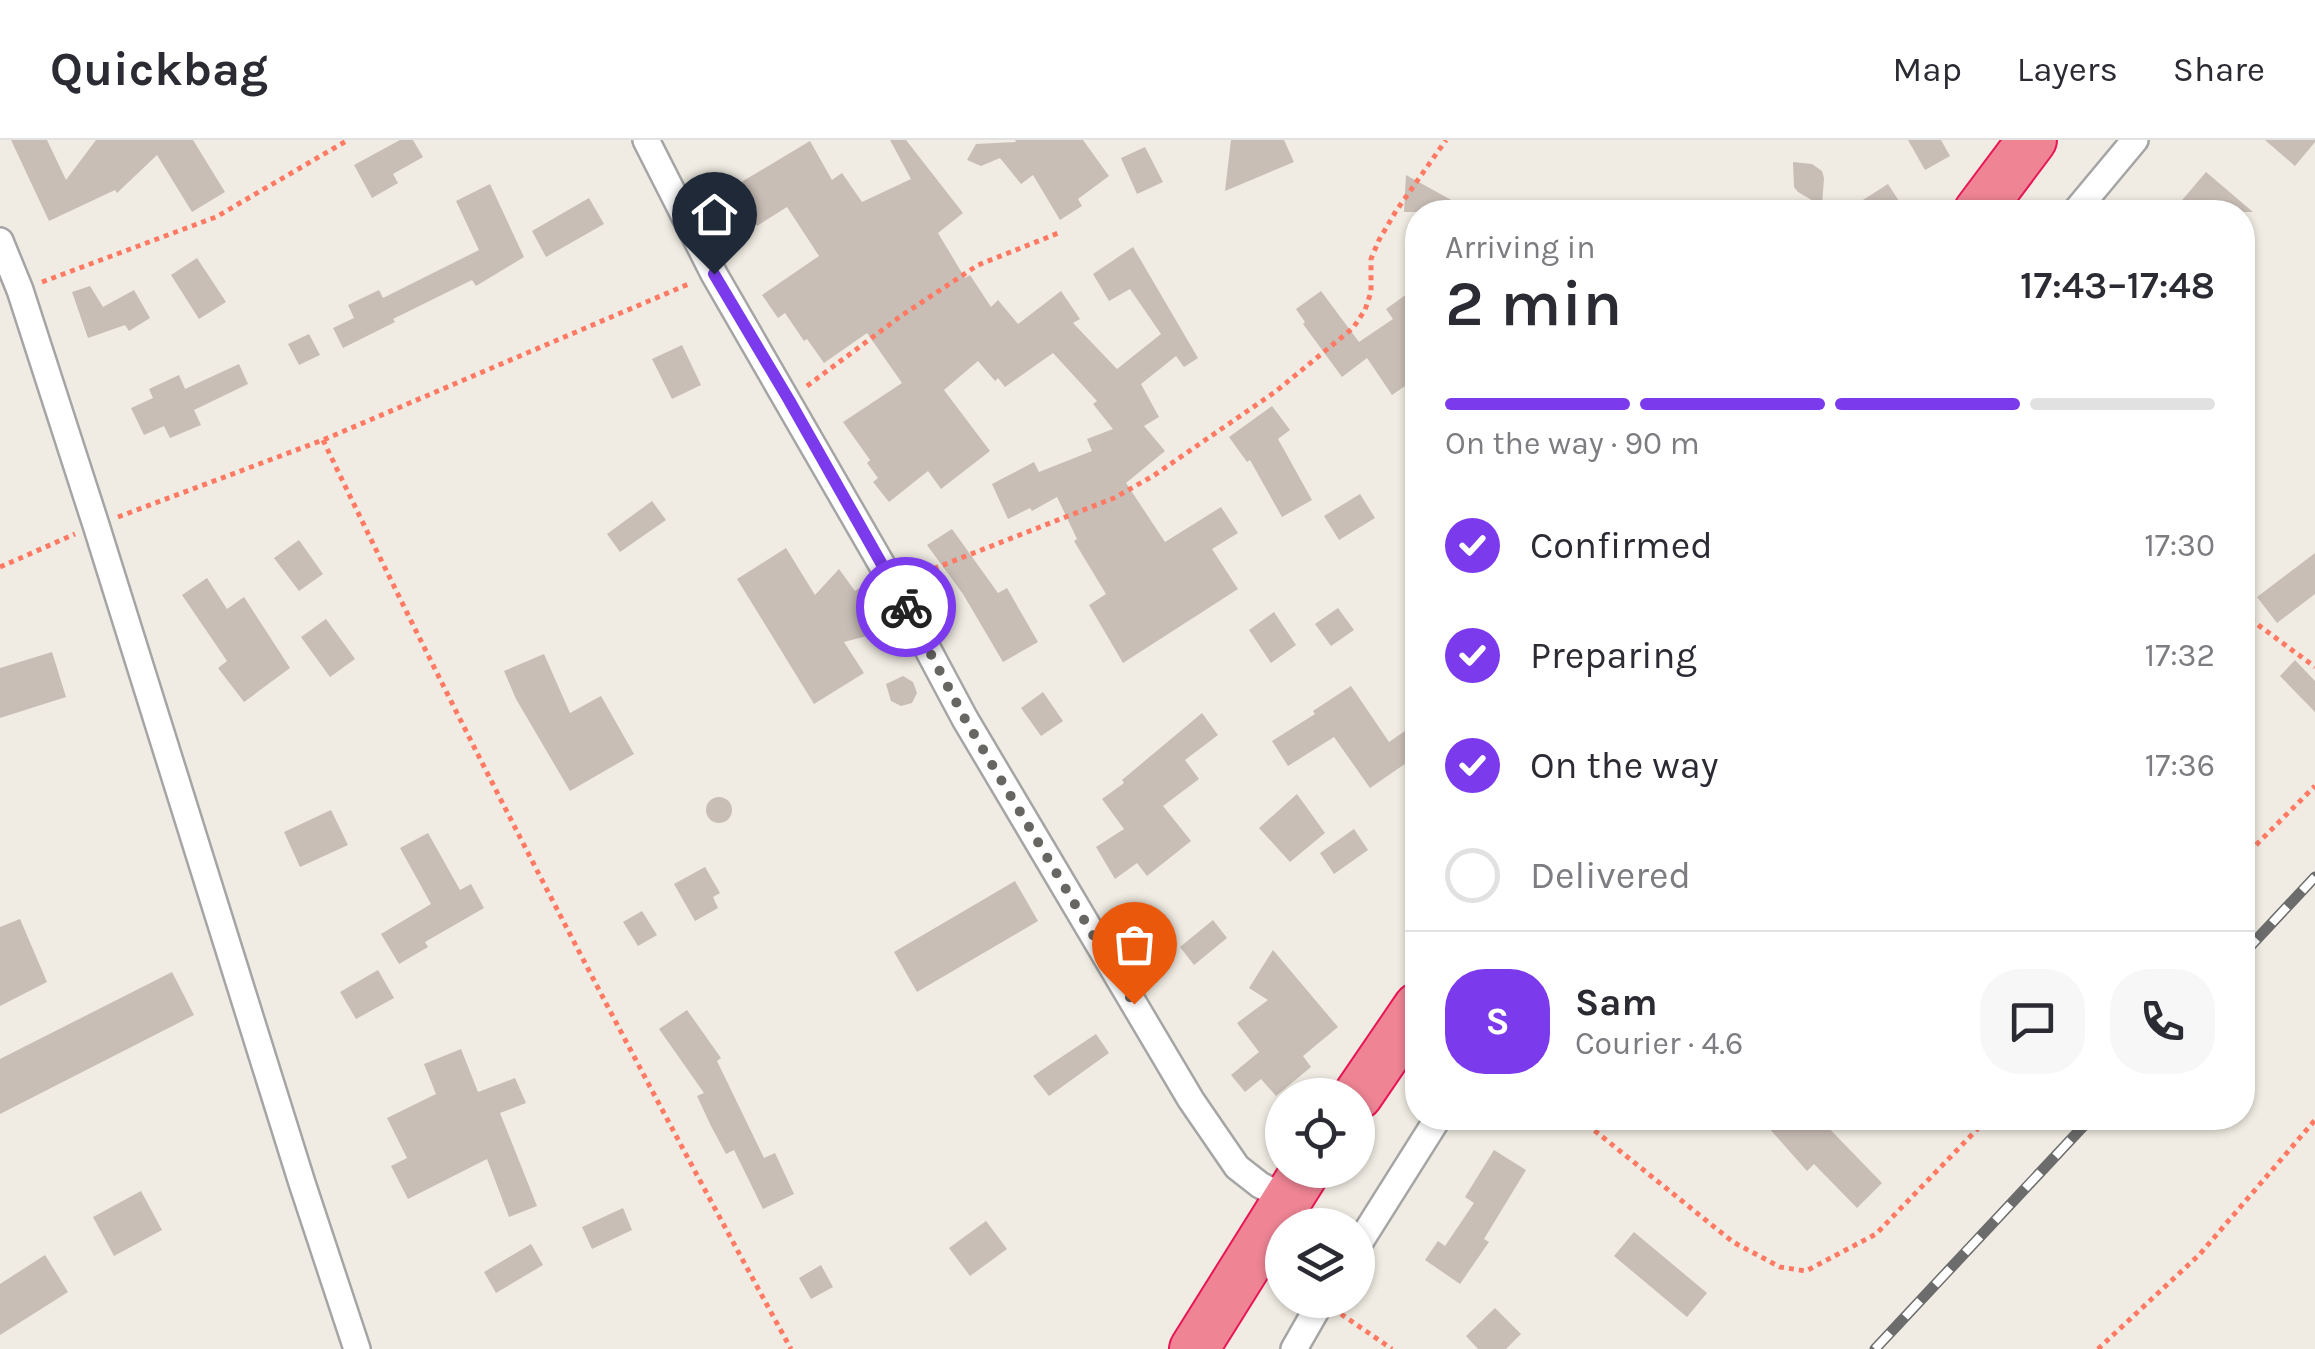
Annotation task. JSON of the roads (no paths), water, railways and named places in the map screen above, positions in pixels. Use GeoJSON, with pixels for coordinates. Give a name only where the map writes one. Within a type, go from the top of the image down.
{"type":"FeatureCollection","features":[{"type":"Feature","properties":{"kind":"highway"},"geometry":{"type":"LineString","coordinates":[[1987,200],[2032,140]]}},
{"type":"Feature","properties":{"kind":"highway"},"geometry":{"type":"LineString","coordinates":[[1370,1078],[1405,1027]]}},
{"type":"Feature","properties":{"kind":"highway"},"geometry":{"type":"LineString","coordinates":[[1194,1349],[1294,1188]]}},
{"type":"Feature","properties":{"kind":"street"},"geometry":{"type":"LineString","coordinates":[[646,140],[714,274],[894,584],[965,719],[1191,1100],[1237,1168],[1265,1185]]}},
{"type":"Feature","properties":{"kind":"street"},"geometry":{"type":"LineString","coordinates":[[2085,200],[2134,140]]}},
{"type":"Feature","properties":{"kind":"street"},"geometry":{"type":"LineString","coordinates":[[0,242],[20,290],[96,524],[357,1349]]}},
{"type":"Feature","properties":{"kind":"street"},"geometry":{"type":"LineString","coordinates":[[1375,1218],[1430,1130]]}},
{"type":"Feature","properties":{"kind":"street"},"geometry":{"type":"LineString","coordinates":[[1294,1349],[1312,1318]]}},
{"type":"Feature","properties":{"kind":"railway"},"geometry":{"type":"LineString","coordinates":[[2255,941],[2315,877]]}},
{"type":"Feature","properties":{"kind":"railway"},"geometry":{"type":"LineString","coordinates":[[1875,1349],[2080,1130]]}}]}
